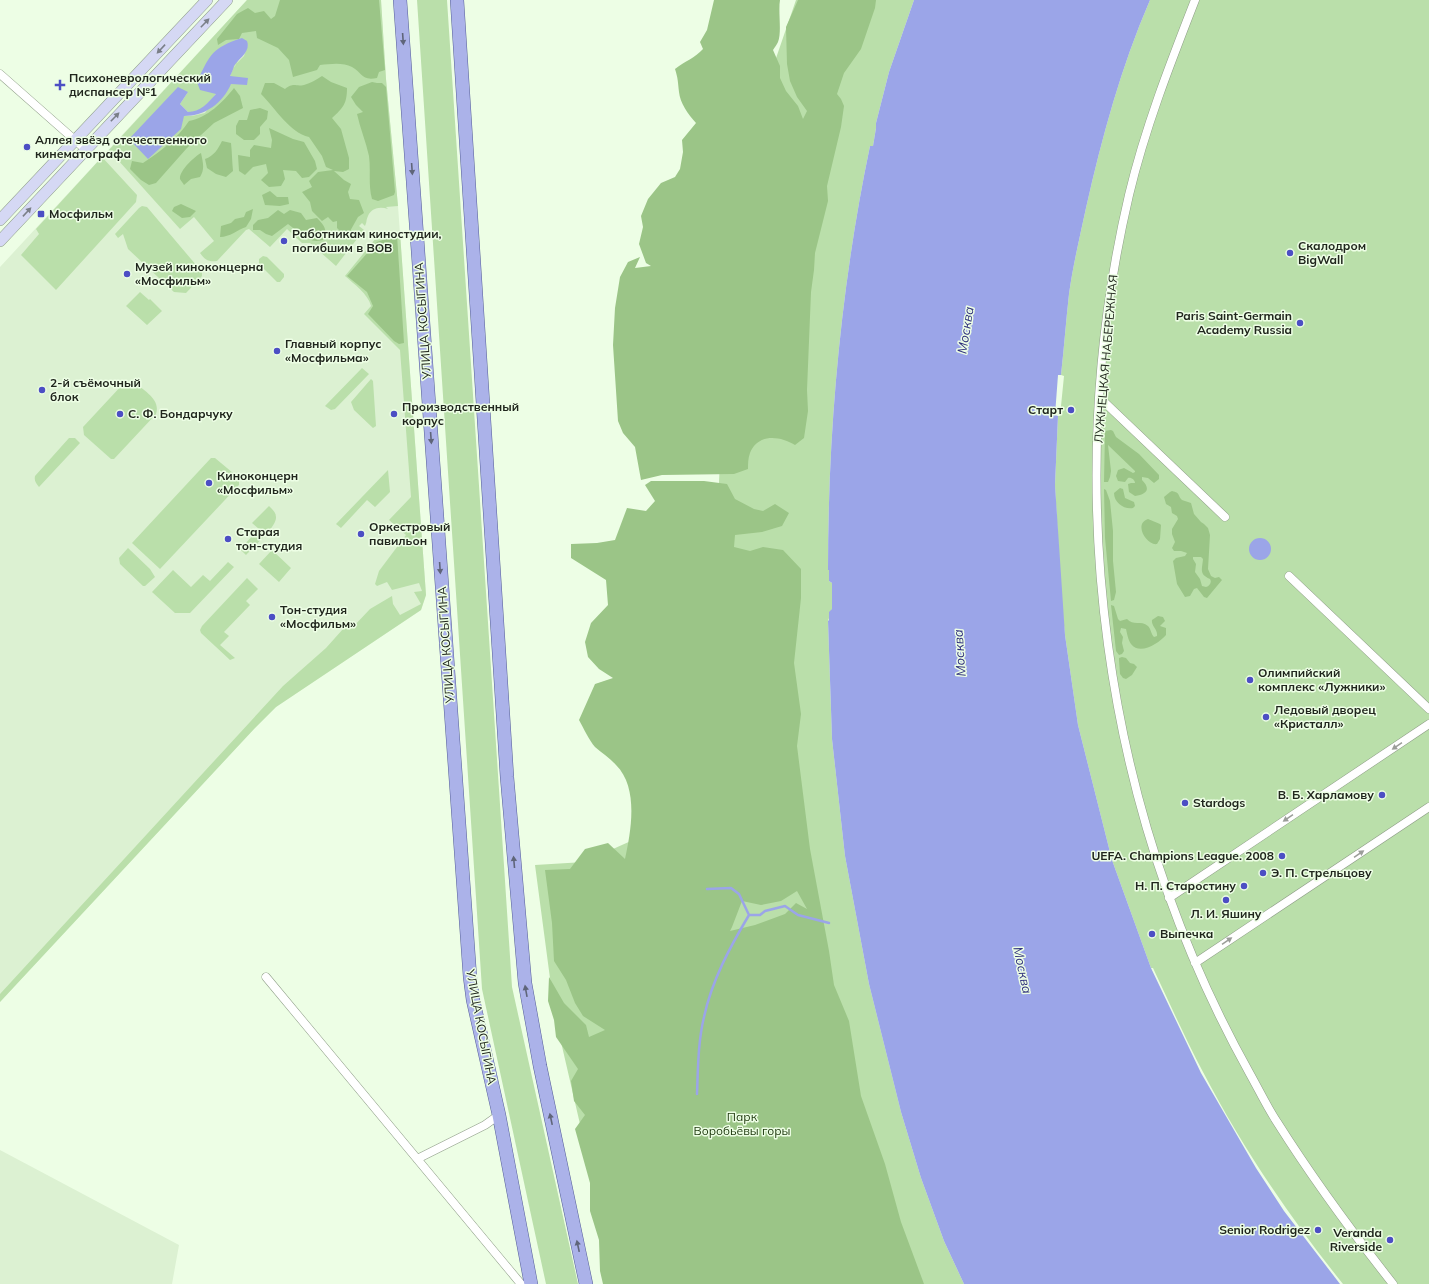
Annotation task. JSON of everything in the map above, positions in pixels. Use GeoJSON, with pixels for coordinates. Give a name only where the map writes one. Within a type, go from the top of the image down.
{"type":"FeatureCollection","features":[{"type":"Feature","properties":{"kind":"main road"},"geometry":{"type":"LineString","coordinates":[[0,220],[207,0]]}},
{"type":"Feature","properties":{"kind":"main road"},"geometry":{"type":"LineString","coordinates":[[0,241],[85,149],[227,0]]}},
{"type":"Feature","properties":{"kind":"main road","name":"УЛИЦА КОСЫГИНА"},"geometry":{"type":"LineString","coordinates":[[400,0],[470,977],[473,1000],[499,1115],[531,1284]]}},
{"type":"Feature","properties":{"kind":"main road"},"geometry":{"type":"LineString","coordinates":[[457,0],[506,777],[525,983],[540,1066],[586,1284]]}},
{"type":"Feature","properties":{"kind":"street","name":"ЛУЖНЕЦКАЯ НАБЕРЕЖНАЯ"},"geometry":{"type":"LineString","coordinates":[[1195,0],[1160,91],[1130,194],[1117,253],[1111,290],[1098,428],[1097,518],[1102,603],[1110,663],[1118,712],[1132,773],[1169,898],[1195,963],[1237,1050],[1276,1120],[1331,1204],[1393,1284]]}},
{"type":"Feature","properties":{"kind":"street"},"geometry":{"type":"LineString","coordinates":[[0,74],[85,149]]}},
{"type":"Feature","properties":{"kind":"street"},"geometry":{"type":"LineString","coordinates":[[1100,398],[1225,517]]}},
{"type":"Feature","properties":{"kind":"street"},"geometry":{"type":"LineString","coordinates":[[1289,576],[1429,709]]}},
{"type":"Feature","properties":{"kind":"street"},"geometry":{"type":"LineString","coordinates":[[1169,898],[1429,724]]}},
{"type":"Feature","properties":{"kind":"street"},"geometry":{"type":"LineString","coordinates":[[1195,963],[1429,807]]}},
{"type":"Feature","properties":{"kind":"street"},"geometry":{"type":"LineString","coordinates":[[266,977],[521,1284]]}},
{"type":"Feature","properties":{"kind":"street"},"geometry":{"type":"LineString","coordinates":[[417,1159],[485,1125],[499,1115]]}},
{"type":"Feature","properties":{"kind":"shaded area","name":"Киноконцерн «Мосфильм»"},"geometry":{"type":"Polygon","coordinates":[[[247,0],[381,0],[386,79],[398,206],[426,595],[421,610],[276,707],[0,1002],[0,267],[247,0]]]}},
{"type":"Feature","properties":{"kind":"shaded area"},"geometry":{"type":"Polygon","coordinates":[[[0,1150],[179,1245],[172,1284],[0,1284],[0,1150]]]}},
{"type":"Feature","properties":{"kind":"green space"},"geometry":{"type":"Polygon","coordinates":[[[247,0],[381,0],[386,79],[398,206],[386,207],[388,209],[379,208],[371,211],[367,217],[365,226],[362,223],[359,226],[364,230],[336,266],[310,243],[302,243],[287,229],[270,247],[249,229],[246,230],[217,261],[207,260],[200,253],[214,241],[194,217],[180,229],[109,150],[247,0]],[[248,44],[243,52],[236,64],[244,56],[248,44]],[[233,69],[219,91],[205,106],[198,111],[188,112],[180,104],[188,92],[129,139],[184,116],[205,113],[230,76],[233,69]]]}},
{"type":"Feature","properties":{"kind":"green space"},"geometry":{"type":"Polygon","coordinates":[[[280,0],[379,0],[385,70],[379,72],[377,78],[372,79],[363,76],[356,69],[348,65],[328,64],[320,65],[317,70],[293,77],[289,60],[278,48],[257,38],[256,31],[242,33],[239,39],[226,40],[218,45],[217,39],[237,14],[248,8],[255,13],[264,11],[271,19],[275,16],[280,0]]]}},
{"type":"Feature","properties":{"kind":"green space"},"geometry":{"type":"Polygon","coordinates":[[[417,0],[447,0],[512,987],[578,1284],[546,1284],[482,989],[417,0]]]}},
{"type":"Feature","properties":{"kind":"green space"},"geometry":{"type":"Polygon","coordinates":[[[714,0],[780,0],[779,38],[773,50],[780,66],[780,78],[786,91],[798,106],[803,119],[807,111],[797,97],[790,81],[787,64],[786,27],[798,0],[876,0],[875,8],[861,49],[844,73],[837,94],[844,106],[841,127],[827,186],[828,201],[815,253],[811,292],[807,390],[808,411],[804,438],[795,445],[776,438],[764,439],[758,442],[750,453],[748,459],[748,469],[734,474],[662,475],[641,480],[635,447],[623,433],[618,421],[613,345],[615,308],[620,277],[628,262],[640,257],[635,268],[651,266],[646,263],[639,244],[643,227],[641,216],[648,199],[661,183],[675,177],[680,169],[683,152],[682,140],[696,123],[687,112],[681,100],[675,69],[697,55],[703,49],[700,42],[707,30],[714,0]]]}},
{"type":"Feature","properties":{"kind":"green space","name":"Парк Воробьёвы горы"},"geometry":{"type":"Polygon","coordinates":[[[796,0],[914,0],[889,72],[876,123],[873,146],[870,146],[851,251],[838,357],[830,463],[828,570],[829,581],[832,583],[832,609],[828,621],[832,739],[845,856],[869,984],[901,1112],[921,1178],[944,1241],[964,1284],[617,1284],[555,1016],[535,865],[584,862],[642,836],[717,529],[723,389],[774,64],[796,0]]]}},
{"type":"Feature","properties":{"kind":"green space","name":"Олимпийский комплекс «Лужники»"},"geometry":{"type":"Polygon","coordinates":[[[1150,0],[1429,0],[1429,1284],[1343,1284],[1304,1234],[1250,1155],[1203,1072],[1153,968],[1151,968],[1112,860],[1078,725],[1061,596],[1055,485],[1058,416],[1060,416],[1064,376],[1061,375],[1067,314],[1069,294],[1086,208],[1113,102],[1130,51],[1150,0]]]}},
{"type":"Feature","properties":{"kind":"green space"},"geometry":{"type":"Polygon","coordinates":[[[322,76],[331,82],[347,88],[344,105],[332,118],[341,129],[349,158],[349,169],[343,172],[334,171],[351,184],[348,192],[350,199],[359,200],[364,213],[358,217],[349,233],[342,233],[337,228],[337,221],[333,222],[328,217],[322,221],[312,211],[310,202],[302,192],[312,187],[309,181],[318,172],[333,170],[326,167],[322,156],[309,137],[295,131],[261,94],[265,83],[274,83],[285,89],[293,85],[307,84],[322,76]]]}},
{"type":"Feature","properties":{"kind":"green space"},"geometry":{"type":"Polygon","coordinates":[[[372,82],[382,83],[386,87],[395,192],[394,195],[378,201],[372,199],[370,188],[369,156],[357,114],[363,112],[351,97],[359,87],[372,82]]]}},
{"type":"Feature","properties":{"kind":"green space"},"geometry":{"type":"Polygon","coordinates":[[[234,88],[240,96],[243,108],[214,123],[187,148],[156,183],[149,185],[141,180],[130,169],[132,161],[143,163],[156,154],[174,139],[189,121],[202,117],[214,109],[234,88]]]}},
{"type":"Feature","properties":{"kind":"green space"},"geometry":{"type":"Polygon","coordinates":[[[260,108],[268,111],[267,119],[260,127],[260,134],[254,140],[244,140],[236,134],[236,126],[239,120],[247,120],[250,110],[260,108]]]}},
{"type":"Feature","properties":{"kind":"green space"},"geometry":{"type":"Polygon","coordinates":[[[269,128],[293,139],[304,142],[315,161],[317,169],[309,177],[302,178],[296,171],[283,170],[285,179],[281,186],[269,187],[261,180],[268,173],[266,164],[253,167],[245,175],[239,171],[238,155],[250,157],[250,150],[254,145],[271,148],[272,140],[269,128]]]}},
{"type":"Feature","properties":{"kind":"green space"},"geometry":{"type":"Polygon","coordinates":[[[222,141],[231,143],[233,171],[226,177],[216,174],[207,168],[205,159],[213,154],[222,141]]]}},
{"type":"Feature","properties":{"kind":"green space"},"geometry":{"type":"Polygon","coordinates":[[[201,153],[203,166],[202,174],[200,177],[191,179],[184,185],[180,179],[180,176],[184,168],[201,153]]]}},
{"type":"Feature","properties":{"kind":"green space"},"geometry":{"type":"Polygon","coordinates":[[[102,157],[137,195],[136,202],[56,290],[21,255],[39,234],[36,229],[102,157]]]}},
{"type":"Feature","properties":{"kind":"green space"},"geometry":{"type":"Polygon","coordinates":[[[270,191],[277,197],[288,197],[289,204],[280,206],[265,205],[262,195],[270,191]]]}},
{"type":"Feature","properties":{"kind":"green space"},"geometry":{"type":"Polygon","coordinates":[[[181,204],[196,211],[190,217],[182,218],[172,211],[174,207],[181,204]]]}},
{"type":"Feature","properties":{"kind":"green space"},"geometry":{"type":"Polygon","coordinates":[[[142,206],[147,207],[202,272],[202,276],[186,293],[174,292],[128,249],[123,234],[118,238],[115,234],[142,206]]]}},
{"type":"Feature","properties":{"kind":"green space"},"geometry":{"type":"Polygon","coordinates":[[[253,209],[251,219],[246,227],[230,235],[220,237],[221,226],[231,223],[235,219],[244,217],[246,212],[253,209]]]}},
{"type":"Feature","properties":{"kind":"green space"},"geometry":{"type":"Polygon","coordinates":[[[278,210],[284,214],[290,210],[301,213],[306,220],[317,218],[326,232],[325,239],[315,241],[305,238],[288,224],[272,236],[260,230],[253,230],[253,225],[258,220],[268,218],[278,210]]]}},
{"type":"Feature","properties":{"kind":"green space"},"geometry":{"type":"Polygon","coordinates":[[[386,233],[400,233],[426,595],[421,610],[276,707],[0,1002],[0,994],[283,686],[326,648],[343,629],[353,627],[370,609],[392,596],[393,604],[400,615],[421,604],[414,592],[422,591],[419,583],[392,590],[387,582],[377,586],[375,584],[379,571],[406,535],[389,520],[411,497],[400,350],[364,314],[371,306],[367,297],[345,276],[376,238],[389,236],[386,233]]]}},
{"type":"Feature","properties":{"kind":"green space"},"geometry":{"type":"Polygon","coordinates":[[[397,235],[404,343],[399,344],[394,341],[368,314],[373,306],[367,292],[347,276],[377,242],[397,235]]]}},
{"type":"Feature","properties":{"kind":"green space"},"geometry":{"type":"Polygon","coordinates":[[[263,256],[267,257],[284,274],[284,277],[280,282],[277,282],[259,264],[259,259],[263,256]]]}},
{"type":"Feature","properties":{"kind":"green space"},"geometry":{"type":"Polygon","coordinates":[[[140,292],[149,300],[150,299],[162,311],[147,325],[126,306],[140,292]]]}},
{"type":"Feature","properties":{"kind":"green space"},"geometry":{"type":"Polygon","coordinates":[[[362,368],[369,374],[335,409],[331,410],[325,406],[362,368]]]}},
{"type":"Feature","properties":{"kind":"green space"},"geometry":{"type":"Polygon","coordinates":[[[371,379],[373,381],[376,426],[373,428],[354,410],[351,402],[371,379]]]}},
{"type":"Feature","properties":{"kind":"green space"},"geometry":{"type":"Polygon","coordinates":[[[127,382],[134,382],[151,396],[156,404],[156,414],[114,459],[111,459],[84,435],[83,427],[123,384],[127,382]]]}},
{"type":"Feature","properties":{"kind":"green space"},"geometry":{"type":"Polygon","coordinates":[[[1111,430],[1116,437],[1139,454],[1159,475],[1159,479],[1154,483],[1148,478],[1142,477],[1142,480],[1147,488],[1142,494],[1135,496],[1129,492],[1128,484],[1135,483],[1132,478],[1128,478],[1125,482],[1118,481],[1116,476],[1118,470],[1124,468],[1133,473],[1135,471],[1108,445],[1111,471],[1108,482],[1104,482],[1105,431],[1111,430]]]}},
{"type":"Feature","properties":{"kind":"green space"},"geometry":{"type":"Polygon","coordinates":[[[69,438],[75,438],[80,443],[39,487],[35,481],[35,476],[69,438]]]}},
{"type":"Feature","properties":{"kind":"green space"},"geometry":{"type":"Polygon","coordinates":[[[211,458],[215,458],[239,478],[239,485],[160,569],[132,543],[211,458]]]}},
{"type":"Feature","properties":{"kind":"green space"},"geometry":{"type":"Polygon","coordinates":[[[388,470],[390,492],[375,507],[367,500],[341,528],[336,524],[388,470]]]}},
{"type":"Feature","properties":{"kind":"green space","name":"Парк Воробьёвы горы"},"geometry":{"type":"Polygon","coordinates":[[[651,481],[704,481],[727,484],[735,499],[754,509],[763,511],[775,504],[789,513],[782,526],[762,532],[735,535],[734,547],[750,551],[763,547],[783,550],[801,569],[801,598],[794,663],[801,714],[797,746],[810,849],[834,985],[849,1021],[861,1096],[885,1164],[901,1222],[924,1284],[603,1284],[600,1271],[599,1240],[590,1211],[590,1183],[575,1129],[585,1115],[574,1101],[571,1081],[578,1069],[556,1037],[554,1020],[548,1001],[549,977],[564,1003],[586,1025],[589,1037],[605,1030],[583,1016],[575,1003],[566,980],[554,961],[552,923],[545,870],[570,869],[585,849],[608,843],[625,859],[631,823],[631,797],[628,785],[623,774],[616,765],[595,747],[579,720],[595,684],[613,678],[599,669],[588,657],[585,642],[591,623],[608,605],[606,580],[571,558],[571,544],[597,543],[615,540],[627,508],[646,511],[655,501],[645,485],[651,481]],[[797,891],[781,901],[761,905],[742,901],[730,931],[755,925],[785,914],[796,903],[807,909],[797,891]]]}},
{"type":"Feature","properties":{"kind":"green space"},"geometry":{"type":"Polygon","coordinates":[[[1120,488],[1123,489],[1125,498],[1134,502],[1135,506],[1133,508],[1123,507],[1114,497],[1114,493],[1120,488]]]}},
{"type":"Feature","properties":{"kind":"green space"},"geometry":{"type":"Polygon","coordinates":[[[1104,489],[1106,490],[1110,501],[1113,531],[1113,561],[1116,592],[1114,600],[1111,601],[1105,538],[1104,489]]]}},
{"type":"Feature","properties":{"kind":"green space"},"geometry":{"type":"Polygon","coordinates":[[[1172,491],[1177,493],[1182,500],[1191,503],[1194,514],[1208,528],[1210,535],[1208,569],[1211,576],[1215,578],[1219,577],[1222,580],[1207,598],[1204,597],[1197,588],[1194,589],[1190,596],[1185,597],[1177,584],[1173,561],[1176,558],[1185,556],[1187,553],[1174,551],[1172,548],[1175,542],[1172,529],[1178,519],[1177,516],[1172,513],[1171,507],[1166,504],[1164,497],[1172,491]],[[1193,557],[1196,564],[1195,572],[1200,579],[1202,586],[1206,587],[1210,585],[1211,581],[1202,571],[1203,559],[1201,557],[1193,557]]]}},
{"type":"Feature","properties":{"kind":"green space"},"geometry":{"type":"Polygon","coordinates":[[[269,506],[274,511],[276,517],[273,526],[246,555],[240,549],[259,529],[252,523],[269,506]]]}},
{"type":"Feature","properties":{"kind":"green space"},"geometry":{"type":"Polygon","coordinates":[[[1148,519],[1161,525],[1160,539],[1157,544],[1149,542],[1143,534],[1142,525],[1148,519]]]}},
{"type":"Feature","properties":{"kind":"green space"},"geometry":{"type":"Polygon","coordinates":[[[128,548],[150,569],[155,577],[145,586],[143,586],[120,564],[119,558],[128,548]]]}},
{"type":"Feature","properties":{"kind":"green space"},"geometry":{"type":"Polygon","coordinates":[[[272,550],[291,568],[279,582],[259,564],[272,550]]]}},
{"type":"Feature","properties":{"kind":"green space"},"geometry":{"type":"Polygon","coordinates":[[[228,562],[234,567],[190,613],[175,613],[152,592],[173,570],[191,587],[203,575],[210,581],[228,562]]]}},
{"type":"Feature","properties":{"kind":"green space"},"geometry":{"type":"Polygon","coordinates":[[[247,578],[258,589],[246,601],[250,605],[224,632],[229,636],[220,645],[235,658],[230,660],[201,633],[200,630],[247,578]]]}},
{"type":"Feature","properties":{"kind":"green space"},"geometry":{"type":"Polygon","coordinates":[[[1111,605],[1114,606],[1120,621],[1127,619],[1132,622],[1143,623],[1149,627],[1154,637],[1157,636],[1157,634],[1156,629],[1152,624],[1152,620],[1158,616],[1163,617],[1165,621],[1160,626],[1166,628],[1166,635],[1154,645],[1144,649],[1139,649],[1131,644],[1128,639],[1126,629],[1121,628],[1120,632],[1123,637],[1122,643],[1124,651],[1119,655],[1116,651],[1111,605]]]}},
{"type":"Feature","properties":{"kind":"green space"},"geometry":{"type":"Polygon","coordinates":[[[1119,658],[1126,658],[1130,663],[1137,667],[1132,675],[1126,679],[1120,674],[1119,658]]]}},
{"type":"Feature","properties":{"kind":"water","name":"Москва"},"geometry":{"type":"Polygon","coordinates":[[[914,0],[1150,0],[1121,77],[1092,181],[1072,272],[1061,375],[1058,375],[1055,415],[1058,416],[1055,485],[1065,635],[1078,725],[1112,860],[1151,968],[1201,1073],[1256,1168],[1284,1211],[1340,1284],[964,1284],[944,1241],[921,1178],[901,1112],[869,984],[845,856],[832,739],[828,621],[829,612],[832,609],[832,583],[829,581],[828,570],[830,463],[838,357],[851,251],[870,146],[873,146],[876,123],[889,72],[914,0]]]}},
{"type":"Feature","properties":{"kind":"water"},"geometry":{"type":"Polygon","coordinates":[[[242,38],[247,41],[248,45],[246,52],[234,66],[230,76],[248,78],[247,85],[231,84],[228,91],[212,107],[199,114],[184,116],[181,129],[148,159],[129,139],[178,87],[188,92],[180,104],[188,112],[200,109],[207,104],[216,94],[200,90],[197,82],[205,65],[213,53],[218,49],[242,38]]]}},
{"type":"Feature","properties":{"kind":"water"},"geometry":{"type":"Polygon","coordinates":[[[1256,538],[1264,538],[1271,545],[1271,553],[1264,560],[1256,560],[1249,553],[1249,545],[1256,538]]]}},
{"type":"Feature","properties":{"kind":"waterway"},"geometry":{"type":"LineString","coordinates":[[707,889],[731,888],[739,894],[749,915],[760,915],[765,911],[785,906],[798,915],[829,923]]}},
{"type":"Feature","properties":{"kind":"waterway"},"geometry":{"type":"LineString","coordinates":[[697,1094],[699,1045],[707,1003],[722,964],[749,915]]}},
{"type":"Feature","properties":{"kind":"place","name":"Психоневрологический диспансер №1"},"geometry":{"type":"Point","coordinates":[60,85]}},
{"type":"Feature","properties":{"kind":"place","name":"Аллея звёзд отечественного кинематографа"},"geometry":{"type":"Point","coordinates":[27,147]}},
{"type":"Feature","properties":{"kind":"place","name":"Мосфильм"},"geometry":{"type":"Point","coordinates":[41,214]}},
{"type":"Feature","properties":{"kind":"place","name":"Работникам киностудии, погибшим в ВОВ"},"geometry":{"type":"Point","coordinates":[284,241]}},
{"type":"Feature","properties":{"kind":"place","name":"Скалодром BigWall"},"geometry":{"type":"Point","coordinates":[1290,253]}},
{"type":"Feature","properties":{"kind":"place","name":"Музей киноконцерна «Мосфильм»"},"geometry":{"type":"Point","coordinates":[127,274]}},
{"type":"Feature","properties":{"kind":"place","name":"Paris Saint-Germain Academy Russia"},"geometry":{"type":"Point","coordinates":[1300,323]}},
{"type":"Feature","properties":{"kind":"place","name":"Главный корпус «Мосфильма»"},"geometry":{"type":"Point","coordinates":[277,351]}},
{"type":"Feature","properties":{"kind":"place","name":"2-й съёмочный блок"},"geometry":{"type":"Point","coordinates":[42,390]}},
{"type":"Feature","properties":{"kind":"place","name":"Старт"},"geometry":{"type":"Point","coordinates":[1071,410]}},
{"type":"Feature","properties":{"kind":"place","name":"С. Ф. Бондарчуку"},"geometry":{"type":"Point","coordinates":[120,414]}},
{"type":"Feature","properties":{"kind":"place","name":"Производственный корпус"},"geometry":{"type":"Point","coordinates":[394,414]}},
{"type":"Feature","properties":{"kind":"place","name":"Киноконцерн «Мосфильм»"},"geometry":{"type":"Point","coordinates":[209,483]}},
{"type":"Feature","properties":{"kind":"place","name":"Оркестровый павильон"},"geometry":{"type":"Point","coordinates":[361,534]}},
{"type":"Feature","properties":{"kind":"place","name":"Старая тон-студия"},"geometry":{"type":"Point","coordinates":[228,539]}},
{"type":"Feature","properties":{"kind":"place","name":"Тон-студия «Мосфильм»"},"geometry":{"type":"Point","coordinates":[272,617]}},
{"type":"Feature","properties":{"kind":"place","name":"Олимпийский комплекс «Лужники»"},"geometry":{"type":"Point","coordinates":[1250,680]}},
{"type":"Feature","properties":{"kind":"place","name":"Ледовый дворец «Кристалл»"},"geometry":{"type":"Point","coordinates":[1266,717]}},
{"type":"Feature","properties":{"kind":"place","name":"В. Б. Харламову"},"geometry":{"type":"Point","coordinates":[1382,795]}},
{"type":"Feature","properties":{"kind":"place","name":"Stardogs"},"geometry":{"type":"Point","coordinates":[1185,803]}},
{"type":"Feature","properties":{"kind":"place","name":"UEFA. Champions League. 2008"},"geometry":{"type":"Point","coordinates":[1282,856]}},
{"type":"Feature","properties":{"kind":"place","name":"Э. П. Стрельцову"},"geometry":{"type":"Point","coordinates":[1263,873]}},
{"type":"Feature","properties":{"kind":"place","name":"Н. П. Старостину"},"geometry":{"type":"Point","coordinates":[1244,886]}},
{"type":"Feature","properties":{"kind":"place","name":"Л. И. Яшину"},"geometry":{"type":"Point","coordinates":[1226,900]}},
{"type":"Feature","properties":{"kind":"place","name":"Выпечка"},"geometry":{"type":"Point","coordinates":[1152,934]}},
{"type":"Feature","properties":{"kind":"place","name":"Senior Rodrigez"},"geometry":{"type":"Point","coordinates":[1318,1230]}},
{"type":"Feature","properties":{"kind":"place","name":"Veranda Riverside"},"geometry":{"type":"Point","coordinates":[1390,1240]}}]}
